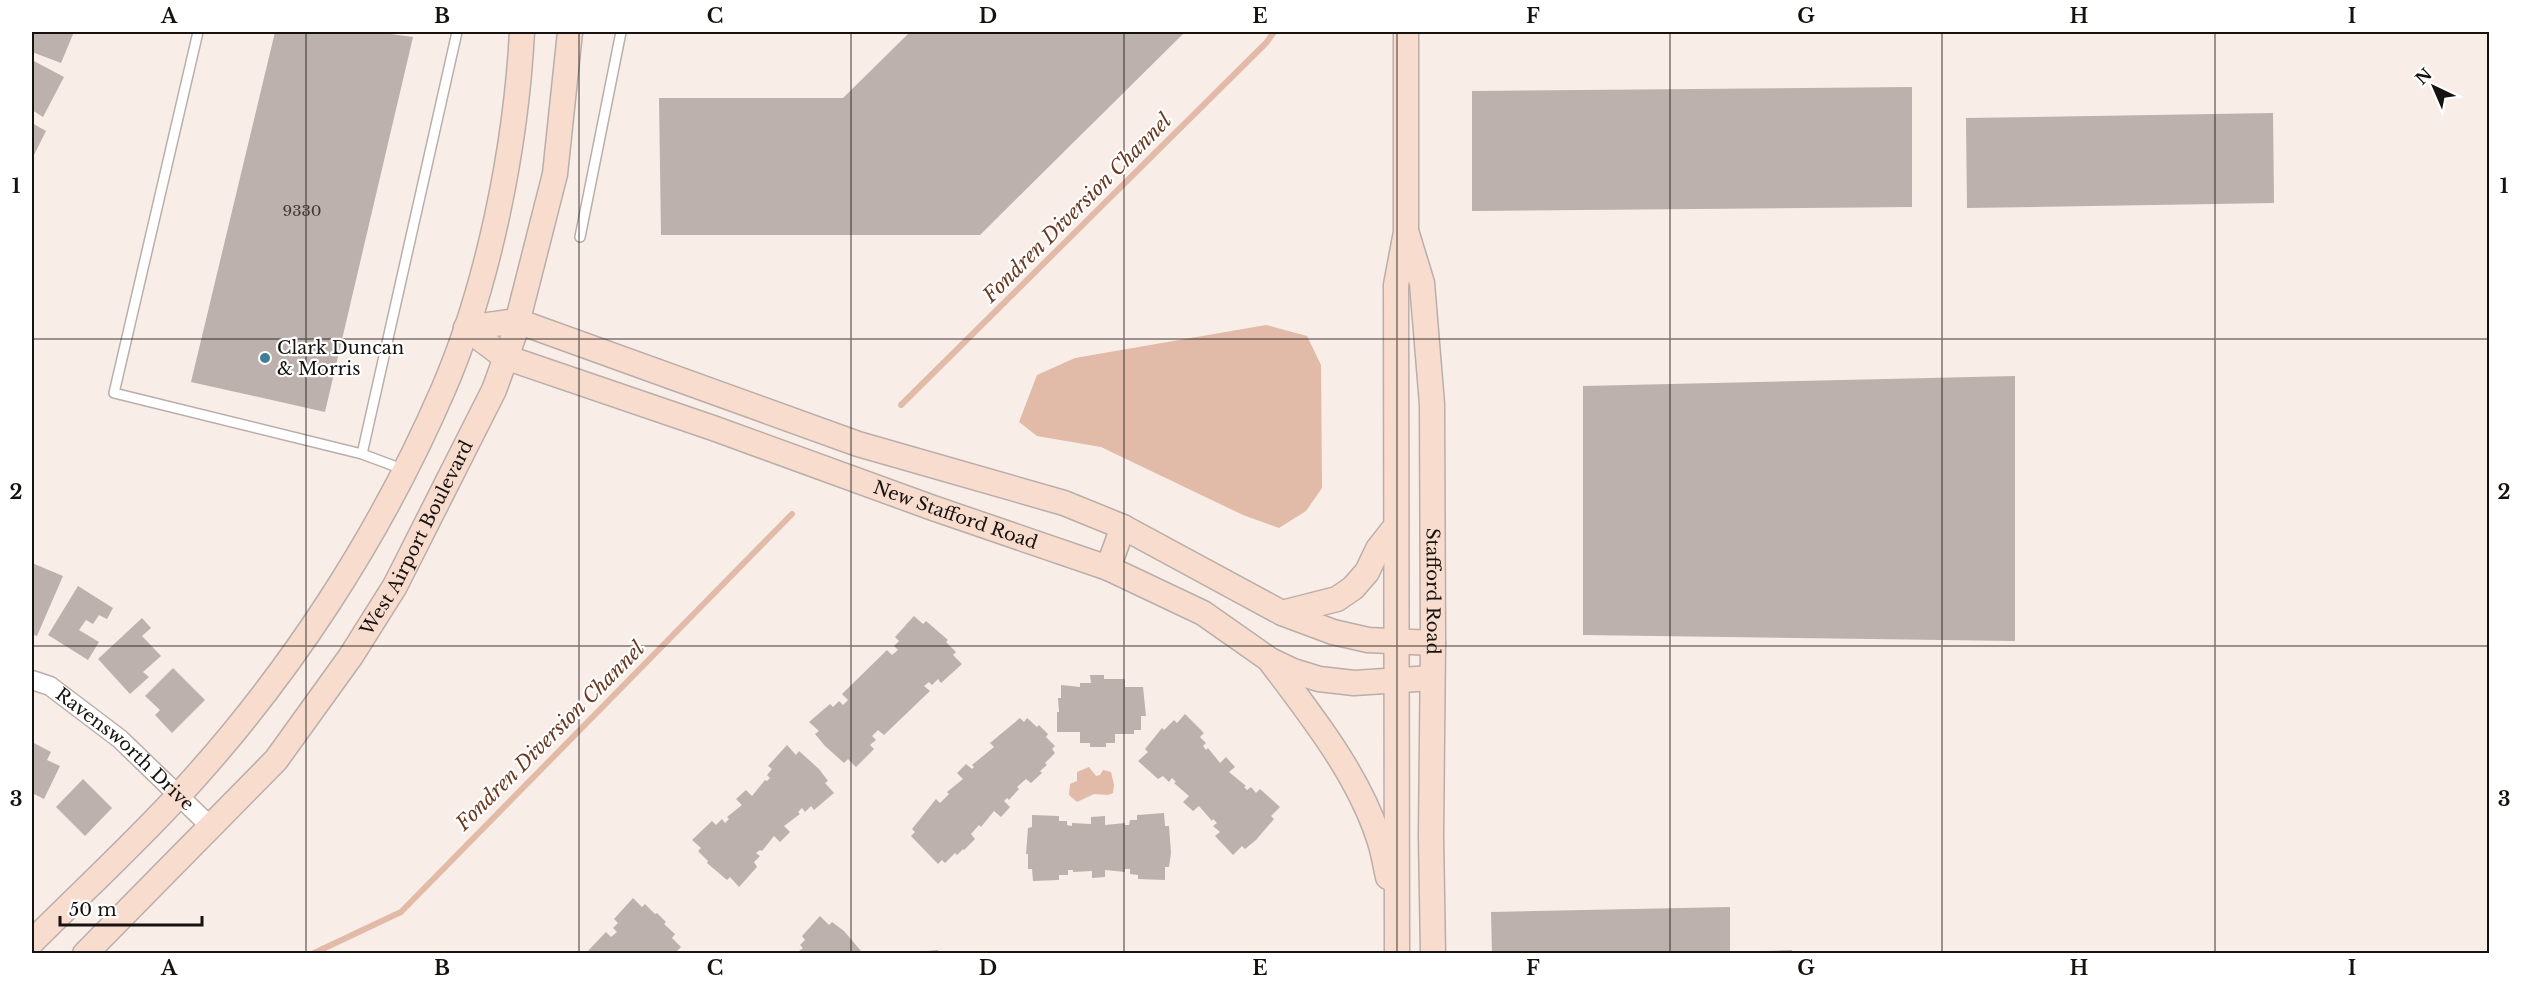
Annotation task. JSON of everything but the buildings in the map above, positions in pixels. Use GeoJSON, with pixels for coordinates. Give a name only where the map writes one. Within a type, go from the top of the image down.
{"type":"FeatureCollection","features":[{"type":"Feature","properties":{"kind":"main road"},"geometry":{"type":"LineString","coordinates":[[32,942],[179,795],[240,724],[299,645],[366,544],[444,388],[466,328],[505,176],[520,80],[522,32]]}},
{"type":"Feature","properties":{"kind":"main road","name":"West Airport Boulevard"},"geometry":{"type":"LineString","coordinates":[[85,954],[276,760],[351,656],[395,586],[494,390],[517,321],[555,174],[570,32]]}},
{"type":"Feature","properties":{"kind":"main road","name":"Stafford Road"},"geometry":{"type":"LineString","coordinates":[[1396,680],[1395,285],[1406,232],[1406,32]]}},
{"type":"Feature","properties":{"kind":"main road","name":"Stafford Road"},"geometry":{"type":"LineString","coordinates":[[1406,232],[1422,283],[1432,404],[1433,954]]}},
{"type":"Feature","properties":{"kind":"main road"},"geometry":{"type":"LineString","coordinates":[[466,328],[517,321]]}},
{"type":"Feature","properties":{"kind":"main road","name":"New Stafford Road"},"geometry":{"type":"LineString","coordinates":[[517,321],[858,444],[1064,503],[1123,527],[1281,612],[1333,632],[1368,640],[1433,643]]}},
{"type":"Feature","properties":{"kind":"main road","name":"New Stafford Road"},"geometry":{"type":"LineString","coordinates":[[466,328],[505,357],[1108,568],[1203,613],[1270,660],[1319,679],[1354,683],[1432,678]]}},
{"type":"Feature","properties":{"kind":"main road"},"geometry":{"type":"LineString","coordinates":[[1281,612],[1337,599],[1353,588],[1367,572],[1378,549],[1396,526]]}},
{"type":"Feature","properties":{"kind":"main road"},"geometry":{"type":"LineString","coordinates":[[1108,568],[1123,527]]}},
{"type":"Feature","properties":{"kind":"main road"},"geometry":{"type":"LineString","coordinates":[[1270,660],[1335,749],[1354,783],[1378,836],[1397,915]]}},
{"type":"Feature","properties":{"kind":"main road"},"geometry":{"type":"LineString","coordinates":[[1396,680],[1397,954]]}},
{"type":"Feature","properties":{"kind":"street","name":"Ravensworth Drive"},"geometry":{"type":"LineString","coordinates":[[32,680],[50,686],[120,738],[211,827]]}},
{"type":"Feature","properties":{"kind":"lane"},"geometry":{"type":"LineString","coordinates":[[198,32],[114,393],[362,454],[405,470]]}},
{"type":"Feature","properties":{"kind":"lane"},"geometry":{"type":"LineString","coordinates":[[362,454],[457,32]]}},
{"type":"Feature","properties":{"kind":"lane"},"geometry":{"type":"LineString","coordinates":[[580,237],[621,32]]}},
{"type":"Feature","properties":{"kind":"shaded area"},"geometry":{"type":"Polygon","coordinates":[[[1266,325],[1307,336],[1321,365],[1322,488],[1306,511],[1279,528],[1243,515],[1101,447],[1037,436],[1019,422],[1037,375],[1075,358],[1266,325]]]}},
{"type":"Feature","properties":{"kind":"shaded area"},"geometry":{"type":"Polygon","coordinates":[[[1089,767],[1096,776],[1100,775],[1103,770],[1111,772],[1113,793],[1094,794],[1077,802],[1069,795],[1070,784],[1077,781],[1077,772],[1089,767]]]}},
{"type":"Feature","properties":{"kind":"waterway","name":"Fondren Diversion Channel"},"geometry":{"type":"LineString","coordinates":[[901,405],[1266,43],[1274,32]]}},
{"type":"Feature","properties":{"kind":"waterway","name":"Fondren Diversion Channel"},"geometry":{"type":"LineString","coordinates":[[312,954],[401,912],[792,514]]}},
{"type":"Feature","properties":{"kind":"place","name":"Clark Duncan & Morris"},"geometry":{"type":"Point","coordinates":[265,358]}}]}
